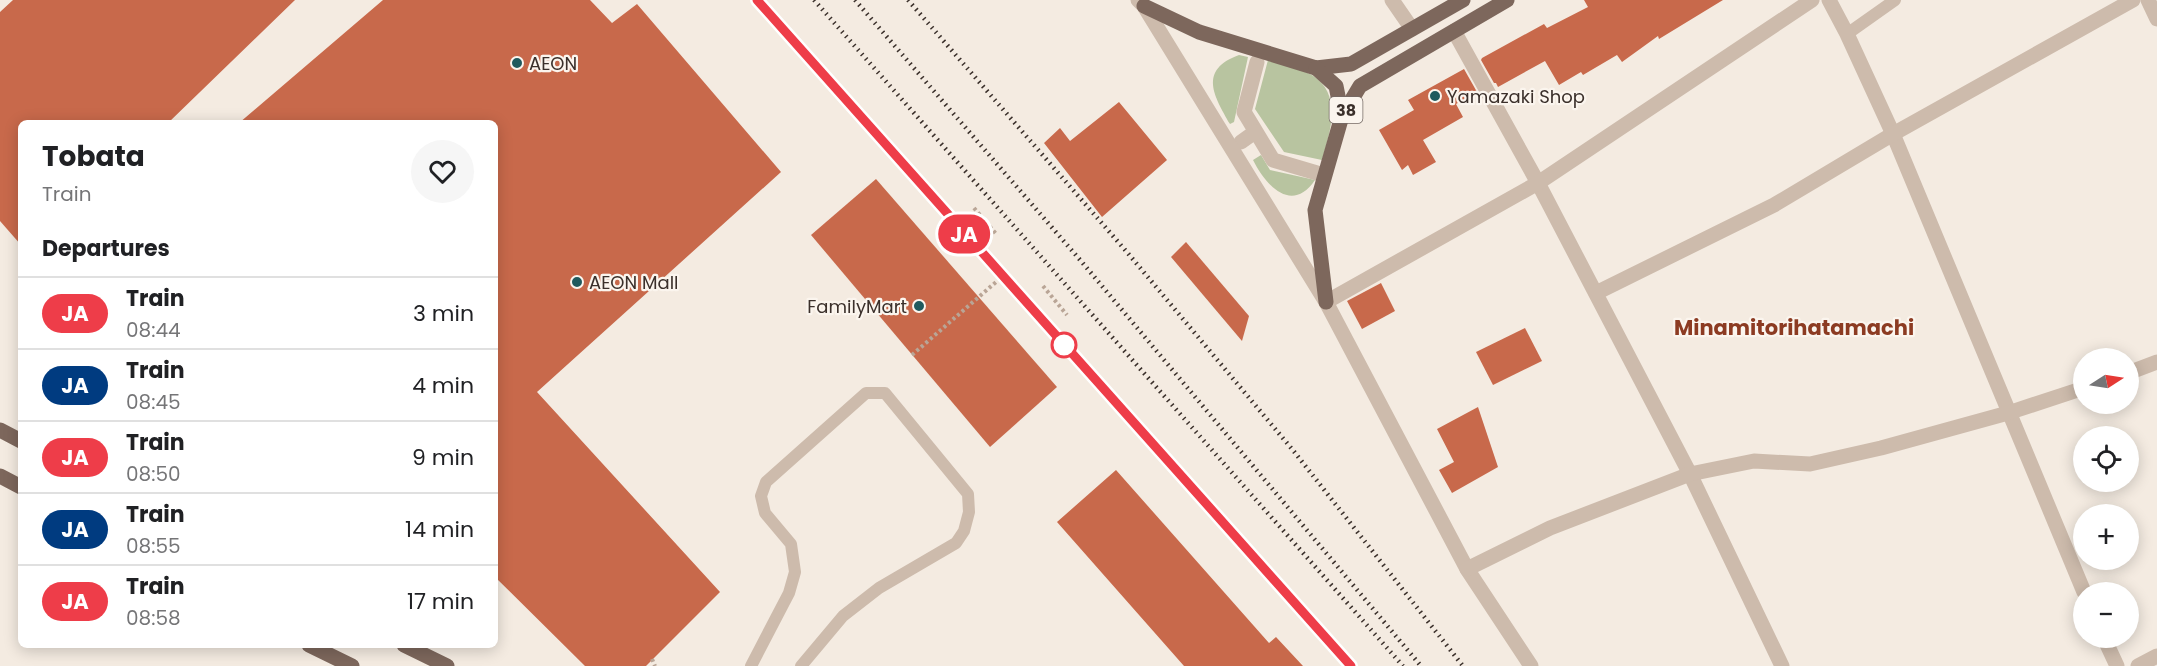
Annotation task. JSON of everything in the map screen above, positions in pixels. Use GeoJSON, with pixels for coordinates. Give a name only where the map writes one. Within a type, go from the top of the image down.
{"type":"FeatureCollection","features":[{"type":"Feature","properties":{"kind":"main road"},"geometry":{"type":"LineString","coordinates":[[1141,3],[1199,32],[1317,68],[1351,64],[1463,0]]}},
{"type":"Feature","properties":{"kind":"main road","name":"38"},"geometry":{"type":"LineString","coordinates":[[1326,302],[1315,210],[1342,116],[1360,86],[1507,0]]}},
{"type":"Feature","properties":{"kind":"main road","name":"38"},"geometry":{"type":"LineString","coordinates":[[1317,68],[1336,86],[1342,116]]}},
{"type":"Feature","properties":{"kind":"main road"},"geometry":{"type":"LineString","coordinates":[[0,430],[18,439]]}},
{"type":"Feature","properties":{"kind":"main road"},"geometry":{"type":"LineString","coordinates":[[0,476],[18,485]]}},
{"type":"Feature","properties":{"kind":"main road"},"geometry":{"type":"LineString","coordinates":[[315,648],[352,666]]}},
{"type":"Feature","properties":{"kind":"main road"},"geometry":{"type":"LineString","coordinates":[[410,648],[447,666]]}},
{"type":"Feature","properties":{"kind":"street"},"geometry":{"type":"LineString","coordinates":[[1392,0],[1412,29]]}},
{"type":"Feature","properties":{"kind":"street"},"geometry":{"type":"LineString","coordinates":[[1326,302],[1538,183],[1812,0]]}},
{"type":"Feature","properties":{"kind":"street"},"geometry":{"type":"LineString","coordinates":[[1829,0],[1893,134],[2080,582]]}},
{"type":"Feature","properties":{"kind":"street"},"geometry":{"type":"LineString","coordinates":[[1596,293],[1774,205],[1893,134],[2133,0]]}},
{"type":"Feature","properties":{"kind":"street"},"geometry":{"type":"LineString","coordinates":[[2148,0],[2157,19]]}},
{"type":"Feature","properties":{"kind":"street"},"geometry":{"type":"LineString","coordinates":[[1141,3],[1326,302],[1467,569],[1531,666]]}},
{"type":"Feature","properties":{"kind":"street"},"geometry":{"type":"LineString","coordinates":[[1454,31],[1538,183],[1690,474],[1782,666]]}},
{"type":"Feature","properties":{"kind":"street"},"geometry":{"type":"LineString","coordinates":[[1257,62],[1244,112],[1273,160],[1317,172]]}},
{"type":"Feature","properties":{"kind":"street"},"geometry":{"type":"LineString","coordinates":[[1241,142],[1255,132]]}},
{"type":"Feature","properties":{"kind":"street"},"geometry":{"type":"LineString","coordinates":[[2139,369],[2157,362]]}},
{"type":"Feature","properties":{"kind":"street"},"geometry":{"type":"LineString","coordinates":[[1467,569],[1550,528],[1690,474],[1754,461],[1809,464],[1881,448],[2008,413],[2073,392]]}},
{"type":"Feature","properties":{"kind":"street"},"geometry":{"type":"LineString","coordinates":[[2109,648],[2117,666]]}},
{"type":"Feature","properties":{"kind":"street"},"geometry":{"type":"LineString","coordinates":[[2138,666],[2157,656]]}},
{"type":"Feature","properties":{"kind":"lane"},"geometry":{"type":"LineString","coordinates":[[1847,34],[1895,0]]}},
{"type":"Feature","properties":{"kind":"lane"},"geometry":{"type":"LineString","coordinates":[[751,666],[789,593],[795,572],[791,543],[765,513],[761,496],[766,482],[866,393],[885,393],[968,494],[969,512],[964,531],[956,543],[879,588],[843,616],[801,666]]}},
{"type":"Feature","properties":{"kind":"path"},"geometry":{"type":"LineString","coordinates":[[974,208],[997,235]]}},
{"type":"Feature","properties":{"kind":"path"},"geometry":{"type":"LineString","coordinates":[[912,356],[996,282]]}},
{"type":"Feature","properties":{"kind":"path"},"geometry":{"type":"LineString","coordinates":[[1043,286],[1067,315]]}},
{"type":"Feature","properties":{"kind":"path"},"geometry":{"type":"LineString","coordinates":[[652,659],[655,666]]}},
{"type":"Feature","properties":{"kind":"green space"},"geometry":{"type":"Polygon","coordinates":[[[1239,55],[1248,57],[1234,122],[1230,124],[1215,94],[1214,76],[1218,68],[1226,61],[1239,55]]]}},
{"type":"Feature","properties":{"kind":"green space"},"geometry":{"type":"Polygon","coordinates":[[[1268,60],[1312,75],[1328,92],[1332,114],[1331,126],[1322,160],[1284,152],[1255,109],[1268,60]]]}},
{"type":"Feature","properties":{"kind":"green space"},"geometry":{"type":"Polygon","coordinates":[[[1261,155],[1270,170],[1315,180],[1306,190],[1297,195],[1280,192],[1272,187],[1258,170],[1253,160],[1261,155]]]}},
{"type":"Feature","properties":{"kind":"building"},"geometry":{"type":"Polygon","coordinates":[[[13,0],[295,0],[171,120],[18,120],[18,242],[0,221],[0,12],[13,0]]]}},
{"type":"Feature","properties":{"kind":"building","name":"AEON Mall"},"geometry":{"type":"Polygon","coordinates":[[[383,0],[590,0],[612,23],[637,4],[781,172],[537,392],[720,592],[646,666],[585,666],[498,580],[498,120],[243,120],[383,0]]]}},
{"type":"Feature","properties":{"kind":"building"},"geometry":{"type":"Polygon","coordinates":[[[1584,0],[1723,0],[1659,39],[1658,36],[1622,62],[1617,55],[1583,75],[1581,72],[1559,85],[1545,61],[1498,87],[1494,83],[1482,58],[1544,24],[1547,28],[1588,7],[1584,0]]]}},
{"type":"Feature","properties":{"kind":"building"},"geometry":{"type":"Polygon","coordinates":[[[1464,69],[1477,92],[1456,104],[1463,117],[1423,140],[1436,162],[1413,175],[1408,165],[1402,170],[1379,130],[1414,110],[1408,100],[1464,69]]]}},
{"type":"Feature","properties":{"kind":"building"},"geometry":{"type":"Polygon","coordinates":[[[1119,102],[1167,160],[1102,217],[1044,143],[1060,128],[1070,141],[1119,102]]]}},
{"type":"Feature","properties":{"kind":"building"},"geometry":{"type":"Polygon","coordinates":[[[876,179],[1057,387],[990,447],[811,235],[876,179]]]}},
{"type":"Feature","properties":{"kind":"building"},"geometry":{"type":"Polygon","coordinates":[[[1186,242],[1249,316],[1242,341],[1171,257],[1186,242]]]}},
{"type":"Feature","properties":{"kind":"building"},"geometry":{"type":"Polygon","coordinates":[[[1381,283],[1395,311],[1362,329],[1347,301],[1381,283]]]}},
{"type":"Feature","properties":{"kind":"building"},"geometry":{"type":"Polygon","coordinates":[[[1525,328],[1542,361],[1493,385],[1476,352],[1525,328]]]}},
{"type":"Feature","properties":{"kind":"building"},"geometry":{"type":"Polygon","coordinates":[[[1478,407],[1498,467],[1452,493],[1439,470],[1454,462],[1437,429],[1478,407]]]}},
{"type":"Feature","properties":{"kind":"building"},"geometry":{"type":"Polygon","coordinates":[[[1116,470],[1269,643],[1276,637],[1303,666],[1184,666],[1057,522],[1116,470]]]}},
{"type":"Feature","properties":{"kind":"railway"},"geometry":{"type":"LineString","coordinates":[[757,0],[1351,666]]}},
{"type":"Feature","properties":{"kind":"railway"},"geometry":{"type":"LineString","coordinates":[[814,0],[1403,666]]}},
{"type":"Feature","properties":{"kind":"railway"},"geometry":{"type":"LineString","coordinates":[[855,0],[1081,261],[1421,666]]}},
{"type":"Feature","properties":{"kind":"railway"},"geometry":{"type":"LineString","coordinates":[[908,0],[1126,251],[1292,449],[1463,666]]}},
{"type":"Feature","properties":{"kind":"train","name":"JA"},"geometry":{"type":"LineString","coordinates":[[757,0],[1351,666]]}},
{"type":"Feature","properties":{"kind":"place","name":"AEON"},"geometry":{"type":"Point","coordinates":[517,63]}},
{"type":"Feature","properties":{"kind":"place","name":"Yamazaki Shop"},"geometry":{"type":"Point","coordinates":[1435,96]}},
{"type":"Feature","properties":{"kind":"place","name":"AEON Mall"},"geometry":{"type":"Point","coordinates":[577,282]}},
{"type":"Feature","properties":{"kind":"place","name":"FamilyMart"},"geometry":{"type":"Point","coordinates":[919,306]}},
{"type":"Feature","properties":{"kind":"district","name":"Minamitorihatamachi"},"geometry":{"type":"Point","coordinates":[1794,327]}}]}
